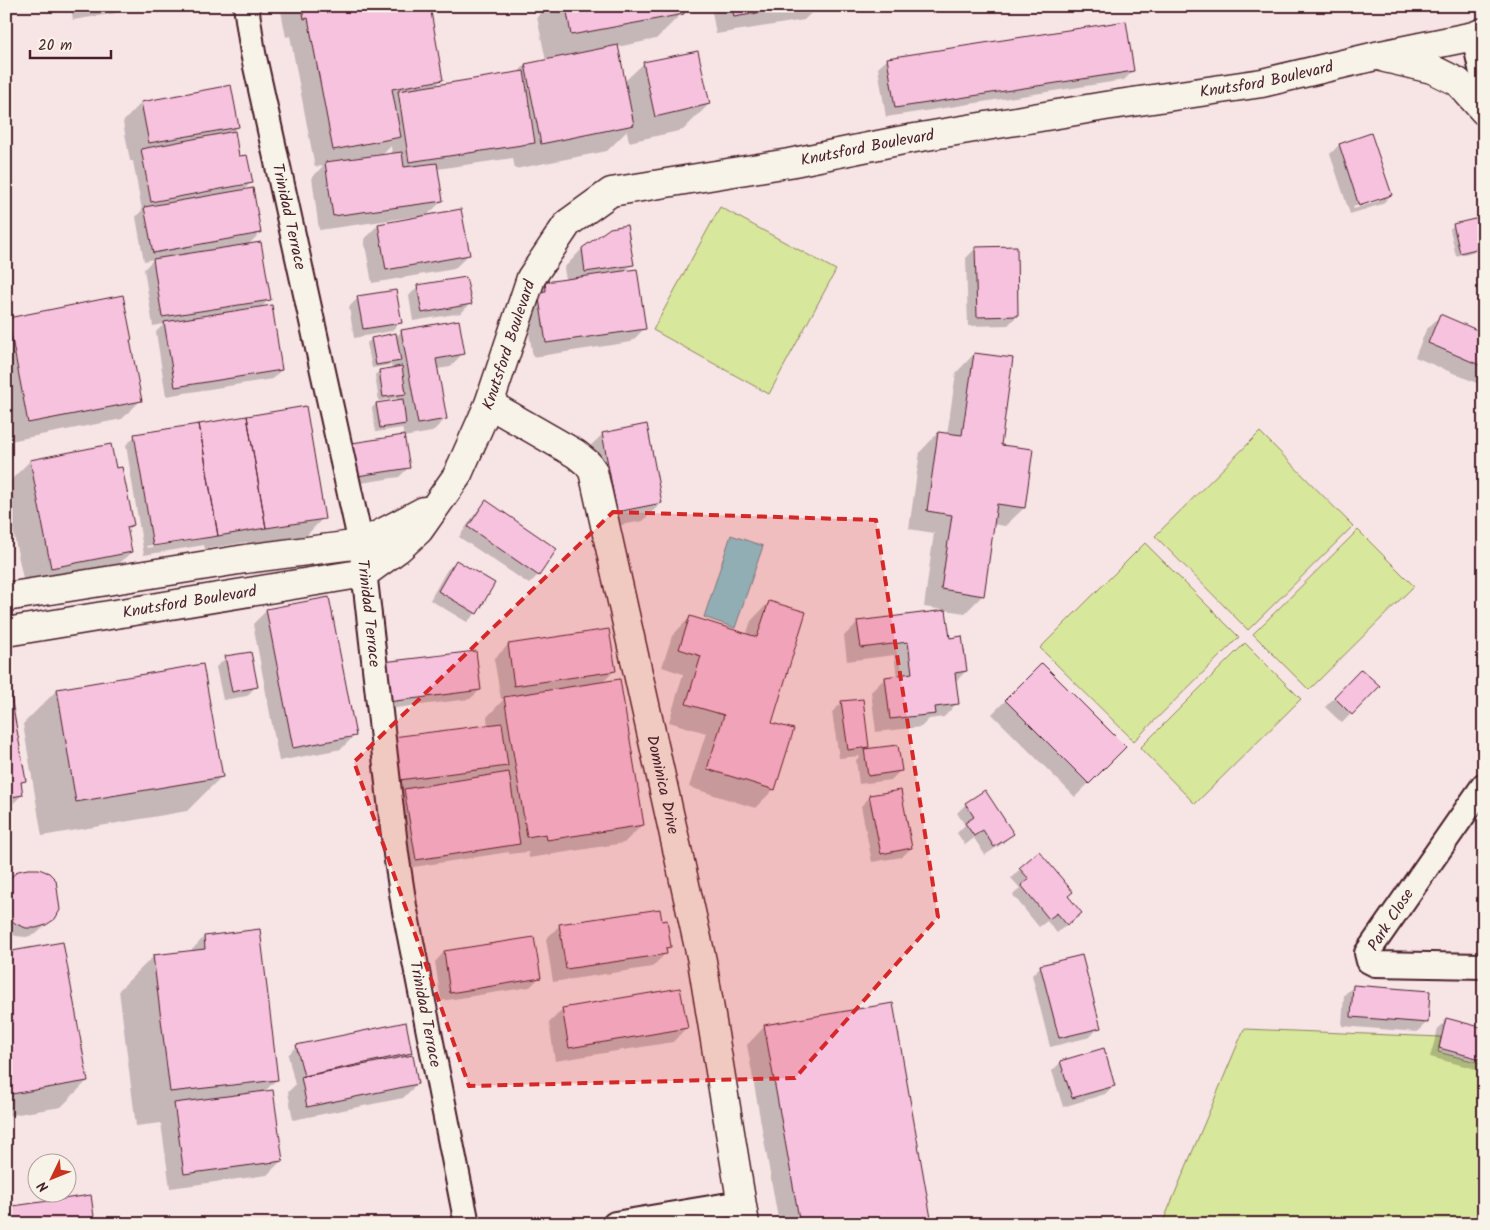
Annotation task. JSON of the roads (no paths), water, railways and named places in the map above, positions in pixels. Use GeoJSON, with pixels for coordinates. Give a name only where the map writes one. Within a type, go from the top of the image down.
{"type":"FeatureCollection","features":[{"type":"Feature","properties":{"kind":"main road","name":"Knutsford Boulevard"},"geometry":{"type":"LineString","coordinates":[[6,632],[365,573],[398,549],[419,530],[457,476],[488,404],[531,278],[568,223],[611,192],[789,163],[903,140],[1105,106],[1262,83],[1479,34]]}},
{"type":"Feature","properties":{"kind":"main road"},"geometry":{"type":"LineString","coordinates":[[1376,56],[1432,68],[1458,82],[1484,111]]}},
{"type":"Feature","properties":{"kind":"main road","name":"Dominica Drive"},"geometry":{"type":"LineString","coordinates":[[488,404],[576,454],[593,471],[702,961],[743,1213]]}},
{"type":"Feature","properties":{"kind":"main road","name":"Knutsford Boulevard"},"geometry":{"type":"LineString","coordinates":[[6,596],[245,559],[361,544],[436,505]]}},
{"type":"Feature","properties":{"kind":"street","name":"Trinidad Terrace"},"geometry":{"type":"LineString","coordinates":[[246,6],[253,53],[361,544],[396,854],[404,906],[467,1224]]}},
{"type":"Feature","properties":{"kind":"street"},"geometry":{"type":"LineString","coordinates":[[1479,34],[1484,82]]}},
{"type":"Feature","properties":{"kind":"street","name":"Park Close"},"geometry":{"type":"LineString","coordinates":[[1484,786],[1367,953],[1369,961],[1375,964],[1484,966]]}},
{"type":"Feature","properties":{"kind":"street"},"geometry":{"type":"LineString","coordinates":[[615,1224],[743,1213]]}},
{"type":"Feature","properties":{"kind":"water"},"geometry":{"type":"Polygon","coordinates":[[[731,535],[763,546],[735,628],[704,617],[731,535]]]}}]}
